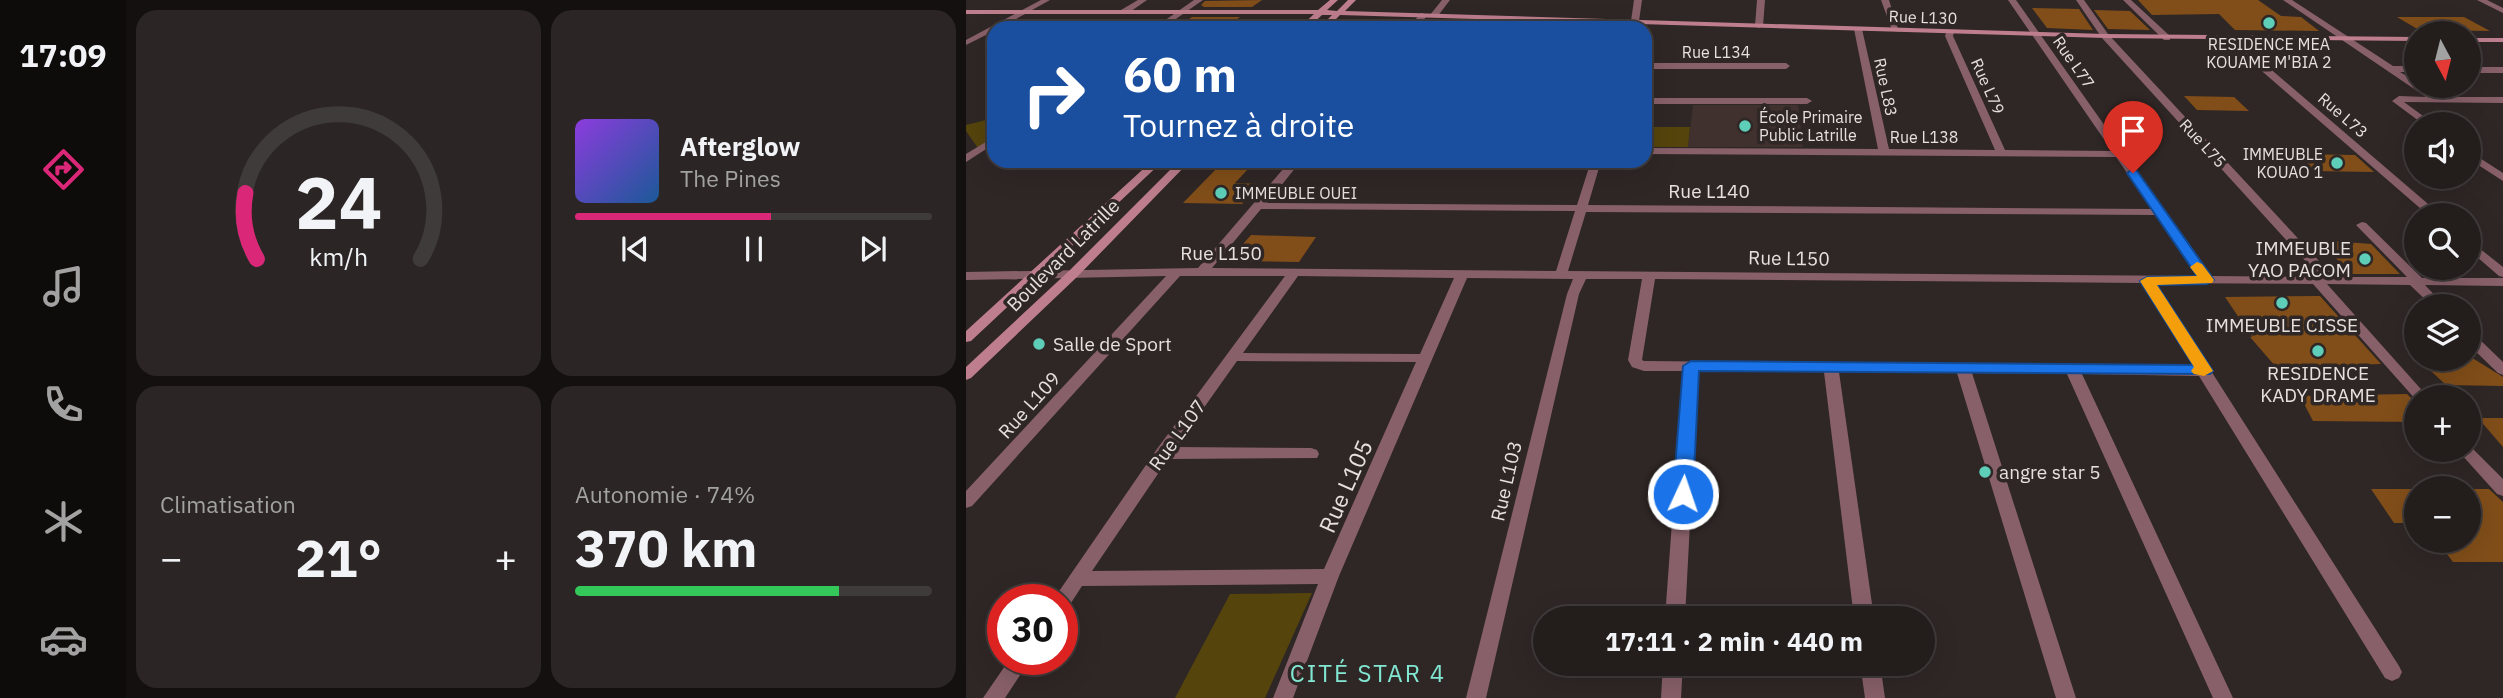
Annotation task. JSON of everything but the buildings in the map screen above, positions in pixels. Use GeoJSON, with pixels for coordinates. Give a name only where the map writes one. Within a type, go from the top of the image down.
{"type":"FeatureCollection","features":[{"type":"Feature","properties":{"kind":"street"},"geometry":{"type":"LineString","coordinates":[[1007,21],[1046,0]]}},
{"type":"Feature","properties":{"kind":"street"},"geometry":{"type":"LineString","coordinates":[[1124,12],[1143,0]]}},
{"type":"Feature","properties":{"kind":"street"},"geometry":{"type":"LineString","coordinates":[[1168,21],[1199,0]]}},
{"type":"Feature","properties":{"kind":"street"},"geometry":{"type":"LineString","coordinates":[[1311,21],[1335,0]]}},
{"type":"Feature","properties":{"kind":"street"},"geometry":{"type":"LineString","coordinates":[[1330,21],[1352,0]]}},
{"type":"Feature","properties":{"kind":"street"},"geometry":{"type":"LineString","coordinates":[[1434,15],[1446,0]]}},
{"type":"Feature","properties":{"kind":"street"},"geometry":{"type":"LineString","coordinates":[[1635,21],[1638,0]]}},
{"type":"Feature","properties":{"kind":"street"},"geometry":{"type":"LineString","coordinates":[[1759,26],[1761,0]]}},
{"type":"Feature","properties":{"kind":"street"},"geometry":{"type":"LineString","coordinates":[[1885,0],[1896,30]]}},
{"type":"Feature","properties":{"kind":"street","name":"Rue L77"},"geometry":{"type":"LineString","coordinates":[[2011,0],[2207,280]]}},
{"type":"Feature","properties":{"kind":"street","name":"Rue L75"},"geometry":{"type":"LineString","coordinates":[[2080,0],[2105,36],[2325,282],[2411,385]]}},
{"type":"Feature","properties":{"kind":"street"},"geometry":{"type":"LineString","coordinates":[[2127,0],[2167,38]]}},
{"type":"Feature","properties":{"kind":"street"},"geometry":{"type":"LineString","coordinates":[[2287,0],[2436,99]]}},
{"type":"Feature","properties":{"kind":"street"},"geometry":{"type":"LineString","coordinates":[[2481,0],[2503,11]]}},
{"type":"Feature","properties":{"kind":"street","name":"Rue L130"},"geometry":{"type":"LineString","coordinates":[[966,12],[1321,12],[1554,21]]}},
{"type":"Feature","properties":{"kind":"street"},"geometry":{"type":"LineString","coordinates":[[1418,21],[1424,15]]}},
{"type":"Feature","properties":{"kind":"street","name":"Rue L130"},"geometry":{"type":"LineString","coordinates":[[1652,25],[2167,38],[2404,39]]}},
{"type":"Feature","properties":{"kind":"street","name":"Rue L83"},"geometry":{"type":"LineString","coordinates":[[1858,29],[1884,152]]}},
{"type":"Feature","properties":{"kind":"street"},"geometry":{"type":"LineString","coordinates":[[966,43],[987,32]]}},
{"type":"Feature","properties":{"kind":"street","name":"Rue L79"},"geometry":{"type":"LineString","coordinates":[[1950,32],[1949,36],[2001,153]]}},
{"type":"Feature","properties":{"kind":"street","name":"Rue L73"},"geometry":{"type":"LineString","coordinates":[[2230,38],[2421,203]]}},
{"type":"Feature","properties":{"kind":"street"},"geometry":{"type":"LineString","coordinates":[[2482,40],[2503,40]]}},
{"type":"Feature","properties":{"kind":"street","name":"Rue L134"},"geometry":{"type":"LineString","coordinates":[[1652,65],[1786,66]]}},
{"type":"Feature","properties":{"kind":"street"},"geometry":{"type":"LineString","coordinates":[[2390,68],[2404,69]]}},
{"type":"Feature","properties":{"kind":"street"},"geometry":{"type":"LineString","coordinates":[[2482,70],[2503,70]]}},
{"type":"Feature","properties":{"kind":"street"},"geometry":{"type":"LineString","coordinates":[[2412,112],[2397,101],[2498,100],[2503,106]]}},
{"type":"Feature","properties":{"kind":"street"},"geometry":{"type":"LineString","coordinates":[[1652,101],[1807,102]]}},
{"type":"Feature","properties":{"kind":"street"},"geometry":{"type":"LineString","coordinates":[[966,159],[987,145]]}},
{"type":"Feature","properties":{"kind":"street","name":"Rue L138"},"geometry":{"type":"LineString","coordinates":[[1652,151],[2119,154]]}},
{"type":"Feature","properties":{"kind":"street"},"geometry":{"type":"LineString","coordinates":[[2481,162],[2503,178]]}},
{"type":"Feature","properties":{"kind":"street","name":"Boulevard Latrille"},"geometry":{"type":"LineString","coordinates":[[966,338],[1150,168]]}},
{"type":"Feature","properties":{"kind":"street","name":"Boulevard Latrille"},"geometry":{"type":"LineString","coordinates":[[966,375],[1074,273],[1178,168]]}},
{"type":"Feature","properties":{"kind":"street"},"geometry":{"type":"LineString","coordinates":[[1202,272],[1290,168]]}},
{"type":"Feature","properties":{"kind":"street"},"geometry":{"type":"LineString","coordinates":[[1562,275],[1593,168]]}},
{"type":"Feature","properties":{"kind":"street","name":"Rue L140"},"geometry":{"type":"LineString","coordinates":[[1259,206],[2160,212]]}},
{"type":"Feature","properties":{"kind":"street"},"geometry":{"type":"LineString","coordinates":[[2362,225],[2428,294]]}},
{"type":"Feature","properties":{"kind":"street"},"geometry":{"type":"LineString","coordinates":[[2481,254],[2503,273]]}},
{"type":"Feature","properties":{"kind":"street","name":"Rue L109"},"geometry":{"type":"LineString","coordinates":[[966,502],[1177,272]]}},
{"type":"Feature","properties":{"kind":"street","name":"Rue L150"},"geometry":{"type":"LineString","coordinates":[[966,276],[1295,272],[2503,282]]}},
{"type":"Feature","properties":{"kind":"street","name":"Rue L107"},"geometry":{"type":"LineString","coordinates":[[1073,584],[1163,453],[1235,358],[1295,272]]}},
{"type":"Feature","properties":{"kind":"street","name":"Rue L105"},"geometry":{"type":"LineString","coordinates":[[1283,698],[1330,576],[1462,274]]}},
{"type":"Feature","properties":{"kind":"street","name":"Rue L103"},"geometry":{"type":"LineString","coordinates":[[1476,698],[1573,294],[1581,275]]}},
{"type":"Feature","properties":{"kind":"street"},"geometry":{"type":"LineString","coordinates":[[1648,275],[1635,360],[1637,364],[1644,366],[2204,371]]}},
{"type":"Feature","properties":{"kind":"street"},"geometry":{"type":"LineString","coordinates":[[2147,281],[2392,672]]}},
{"type":"Feature","properties":{"kind":"street"},"geometry":{"type":"LineString","coordinates":[[2481,349],[2503,370]]}},
{"type":"Feature","properties":{"kind":"street"},"geometry":{"type":"LineString","coordinates":[[1235,358],[1425,358]]}},
{"type":"Feature","properties":{"kind":"street"},"geometry":{"type":"LineString","coordinates":[[1676,606],[1691,366]]}},
{"type":"Feature","properties":{"kind":"street"},"geometry":{"type":"LineString","coordinates":[[1831,368],[1862,606]]}},
{"type":"Feature","properties":{"kind":"street"},"geometry":{"type":"LineString","coordinates":[[1963,368],[2066,698]]}},
{"type":"Feature","properties":{"kind":"street"},"geometry":{"type":"LineString","coordinates":[[2072,369],[2223,698]]}},
{"type":"Feature","properties":{"kind":"street"},"geometry":{"type":"LineString","coordinates":[[1163,453],[1311,454]]}},
{"type":"Feature","properties":{"kind":"street"},"geometry":{"type":"LineString","coordinates":[[2478,462],[2503,490]]}},
{"type":"Feature","properties":{"kind":"street"},"geometry":{"type":"LineString","coordinates":[[1077,579],[1330,576]]}},
{"type":"Feature","properties":{"kind":"street"},"geometry":{"type":"LineString","coordinates":[[993,698],[1009,675]]}},
{"type":"Feature","properties":{"kind":"street"},"geometry":{"type":"LineString","coordinates":[[1671,698],[1672,676]]}},
{"type":"Feature","properties":{"kind":"street"},"geometry":{"type":"LineString","coordinates":[[1872,676],[1875,698]]}},
{"type":"Feature","properties":{"kind":"shaded area","name":"École Primaire Public Latrille"},"geometry":{"type":"Polygon","coordinates":[[[1693,105],[1798,105],[1803,147],[1688,147],[1693,105]]]}},
{"type":"Feature","properties":{"kind":"shaded area"},"geometry":{"type":"Polygon","coordinates":[[[987,120],[987,149],[980,151],[966,131],[966,125],[987,120]]]}},
{"type":"Feature","properties":{"kind":"shaded area"},"geometry":{"type":"Polygon","coordinates":[[[1652,127],[1690,127],[1688,147],[1652,147],[1652,127]]]}},
{"type":"Feature","properties":{"kind":"shaded area"},"geometry":{"type":"Polygon","coordinates":[[[1312,593],[1265,698],[1175,698],[1230,594],[1312,593]]]}},
{"type":"Feature","properties":{"kind":"slow traffic"},"geometry":{"type":"LineString","coordinates":[[2197,267],[2207,280],[2147,281],[2204,371],[2200,371]]}},
{"type":"Feature","properties":{"kind":"place","name":"RESIDENCE MEA KOUAME M'BIA 2"},"geometry":{"type":"Point","coordinates":[2269,23]}},
{"type":"Feature","properties":{"kind":"place","name":"École Primaire Public Latrille"},"geometry":{"type":"Point","coordinates":[1745,126]}},
{"type":"Feature","properties":{"kind":"place","name":"IMMEUBLE KOUAO 1"},"geometry":{"type":"Point","coordinates":[2337,163]}},
{"type":"Feature","properties":{"kind":"place","name":"IMMEUBLE OUEI"},"geometry":{"type":"Point","coordinates":[1221,193]}},
{"type":"Feature","properties":{"kind":"place","name":"IMMEUBLE YAO PACOM"},"geometry":{"type":"Point","coordinates":[2365,259]}},
{"type":"Feature","properties":{"kind":"place","name":"IMMEUBLE CISSE"},"geometry":{"type":"Point","coordinates":[2282,303]}},
{"type":"Feature","properties":{"kind":"place","name":"Salle de Sport"},"geometry":{"type":"Point","coordinates":[1039,344]}},
{"type":"Feature","properties":{"kind":"place","name":"RESIDENCE KADY DRAME"},"geometry":{"type":"Point","coordinates":[2318,351]}},
{"type":"Feature","properties":{"kind":"place","name":"angre star 5"},"geometry":{"type":"Point","coordinates":[1985,472]}},
{"type":"Feature","properties":{"kind":"district","name":"CITÉ STAR 4"},"geometry":{"type":"Point","coordinates":[1368,673]}},
{"type":"Feature","properties":{"kind":"route"},"geometry":{"type":"LineString","coordinates":[[1683,494],[1691,366],[2204,371],[2147,281],[2207,280],[2133,173]]}}]}
